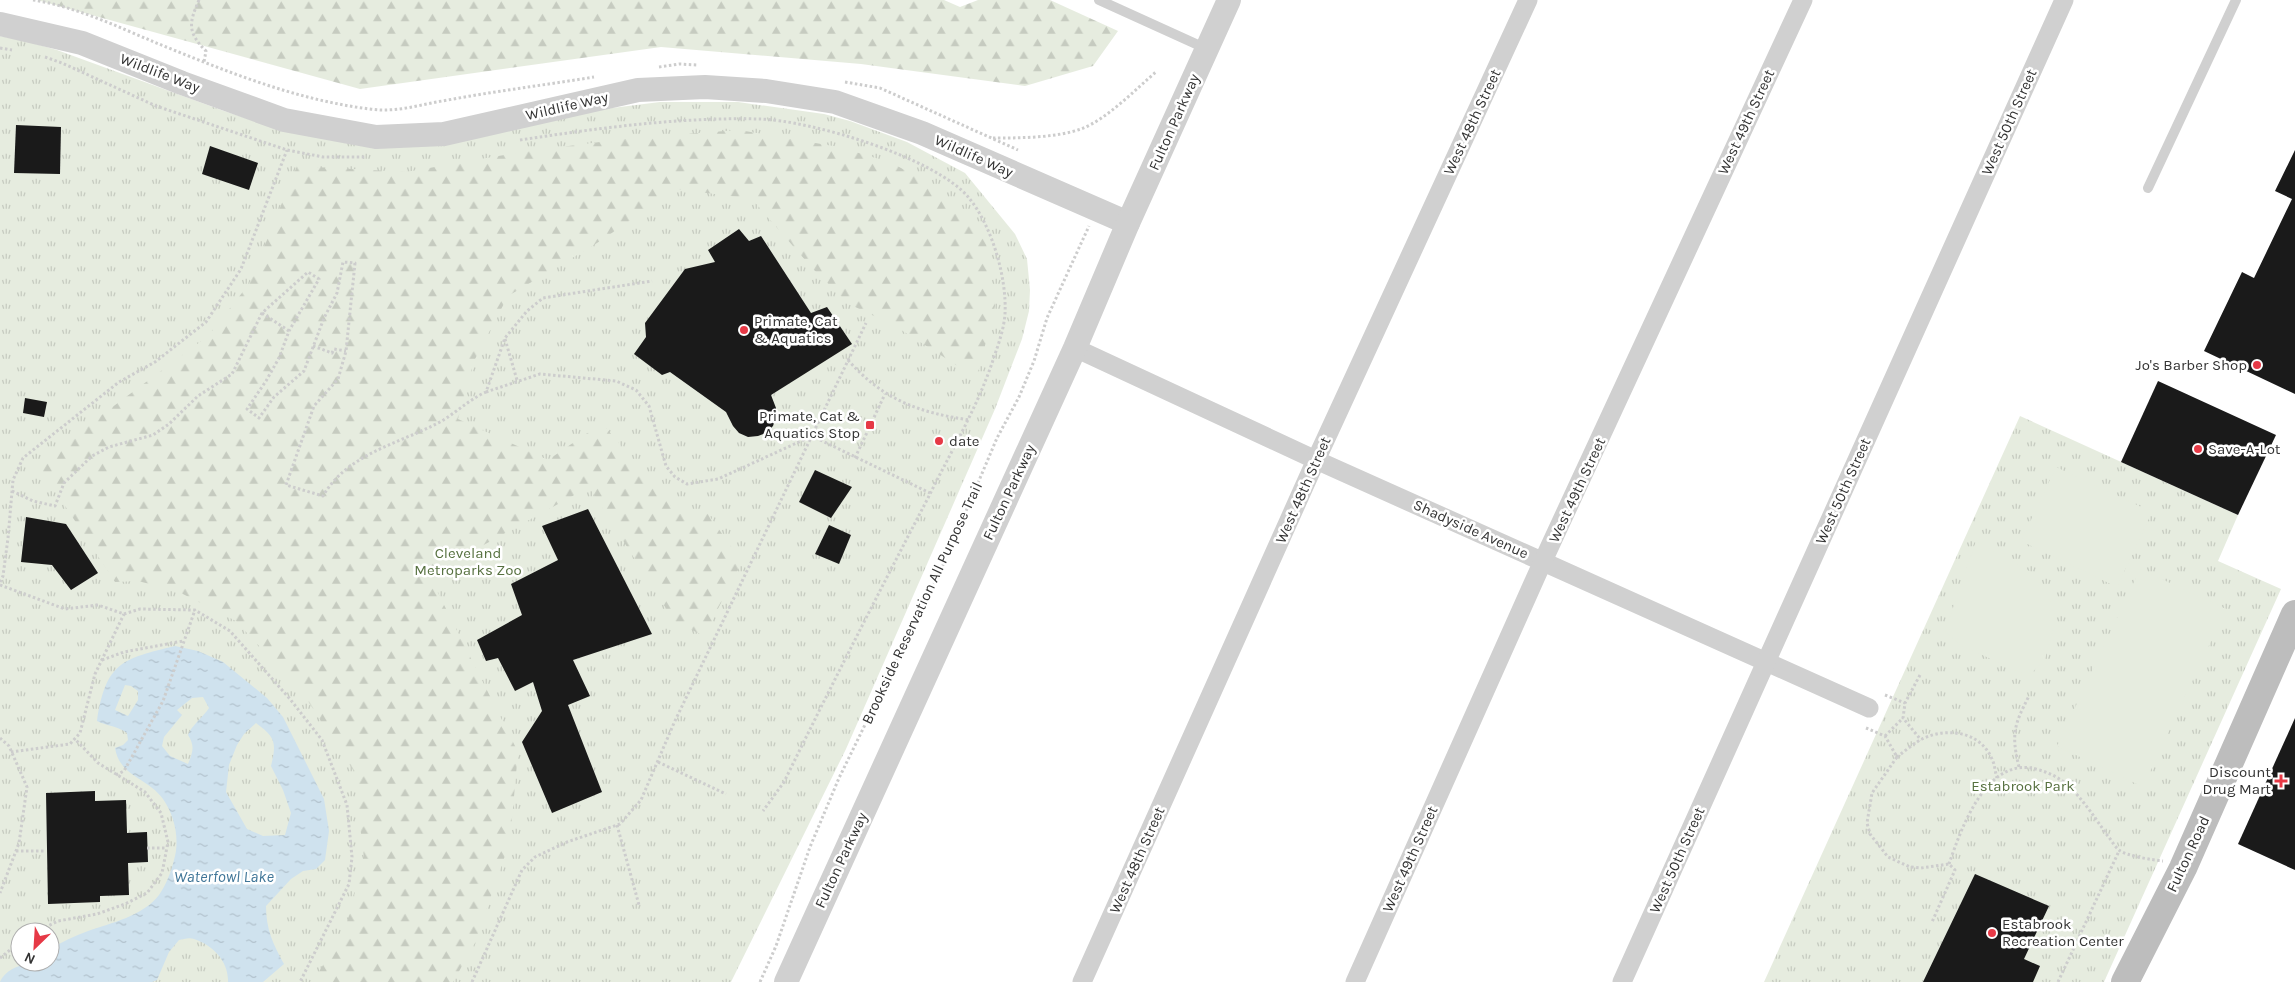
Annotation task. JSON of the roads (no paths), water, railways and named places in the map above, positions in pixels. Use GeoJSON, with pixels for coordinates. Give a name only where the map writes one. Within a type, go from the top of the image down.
{"type":"FeatureCollection","features":[{"type":"Feature","properties":{"kind":"main road","name":"Fulton Road"},"geometry":{"type":"LineString","coordinates":[[2125,982],[2183,868],[2295,614]]}},
{"type":"Feature","properties":{"kind":"street","name":"Fulton Parkway"},"geometry":{"type":"LineString","coordinates":[[786,982],[1075,348],[1128,223],[1229,0]]}},
{"type":"Feature","properties":{"kind":"street","name":"West 48th Street"},"geometry":{"type":"LineString","coordinates":[[1082,982],[1316,460],[1528,0]]}},
{"type":"Feature","properties":{"kind":"street","name":"West 49th Street"},"geometry":{"type":"LineString","coordinates":[[1355,982],[1544,561],[1803,0]]}},
{"type":"Feature","properties":{"kind":"street","name":"West 50th Street"},"geometry":{"type":"LineString","coordinates":[[1622,982],[2064,0]]}},
{"type":"Feature","properties":{"kind":"street","name":"Wildlife Way"},"geometry":{"type":"LineString","coordinates":[[0,24],[82,43],[182,83],[284,120],[376,137],[444,134],[638,90],[705,87],[740,89],[766,91],[835,102],[922,133],[1128,223]]}},
{"type":"Feature","properties":{"kind":"street","name":"Shadyside Avenue"},"geometry":{"type":"LineString","coordinates":[[1075,348],[1316,460],[1766,660],[1869,708]]}},
{"type":"Feature","properties":{"kind":"lane"},"geometry":{"type":"LineString","coordinates":[[1099,0],[1207,49]]}},
{"type":"Feature","properties":{"kind":"lane"},"geometry":{"type":"LineString","coordinates":[[2148,188],[2236,0]]}},
{"type":"Feature","properties":{"kind":"water","name":"Waterfowl Lake"},"geometry":{"type":"Polygon","coordinates":[[[175,646],[198,651],[223,662],[267,698],[283,717],[324,799],[329,831],[325,860],[316,869],[303,871],[291,879],[266,906],[267,922],[271,936],[284,964],[263,982],[228,982],[226,968],[218,955],[207,945],[189,938],[179,940],[169,952],[157,980],[152,982],[0,982],[10,970],[60,972],[60,944],[83,933],[136,914],[159,895],[170,874],[176,852],[175,828],[171,813],[157,792],[128,771],[118,758],[115,748],[123,745],[128,740],[127,733],[97,721],[101,701],[112,675],[129,660],[175,646]],[[125,685],[115,710],[128,716],[138,700],[138,691],[131,686],[125,685]],[[203,697],[192,698],[177,710],[182,715],[164,737],[162,746],[170,756],[188,764],[191,756],[192,742],[188,735],[209,708],[203,697]],[[256,723],[244,734],[237,745],[229,765],[226,792],[247,829],[263,836],[285,835],[291,813],[283,790],[271,766],[274,751],[273,741],[271,736],[256,723]]]}},
{"type":"Feature","properties":{"kind":"place","name":"Primate, Cat & Aquatics"},"geometry":{"type":"Point","coordinates":[744,330]}},
{"type":"Feature","properties":{"kind":"place","name":"Jo's Barber Shop"},"geometry":{"type":"Point","coordinates":[2257,365]}},
{"type":"Feature","properties":{"kind":"place","name":"Primate, Cat & Aquatics Stop"},"geometry":{"type":"Point","coordinates":[870,425]}},
{"type":"Feature","properties":{"kind":"place","name":"date"},"geometry":{"type":"Point","coordinates":[939,441]}},
{"type":"Feature","properties":{"kind":"place","name":"Save-A-Lot"},"geometry":{"type":"Point","coordinates":[2198,449]}},
{"type":"Feature","properties":{"kind":"place","name":"Discount Drug Mart"},"geometry":{"type":"Point","coordinates":[2281,781]}},
{"type":"Feature","properties":{"kind":"place","name":"Estabrook Recreation Center"},"geometry":{"type":"Point","coordinates":[1992,933]}},
{"type":"Feature","properties":{"kind":"park label","name":"Cleveland Metroparks Zoo"},"geometry":{"type":"Point","coordinates":[468,562]}},
{"type":"Feature","properties":{"kind":"park label","name":"Estabrook Park"},"geometry":{"type":"Point","coordinates":[2023,786]}}]}
